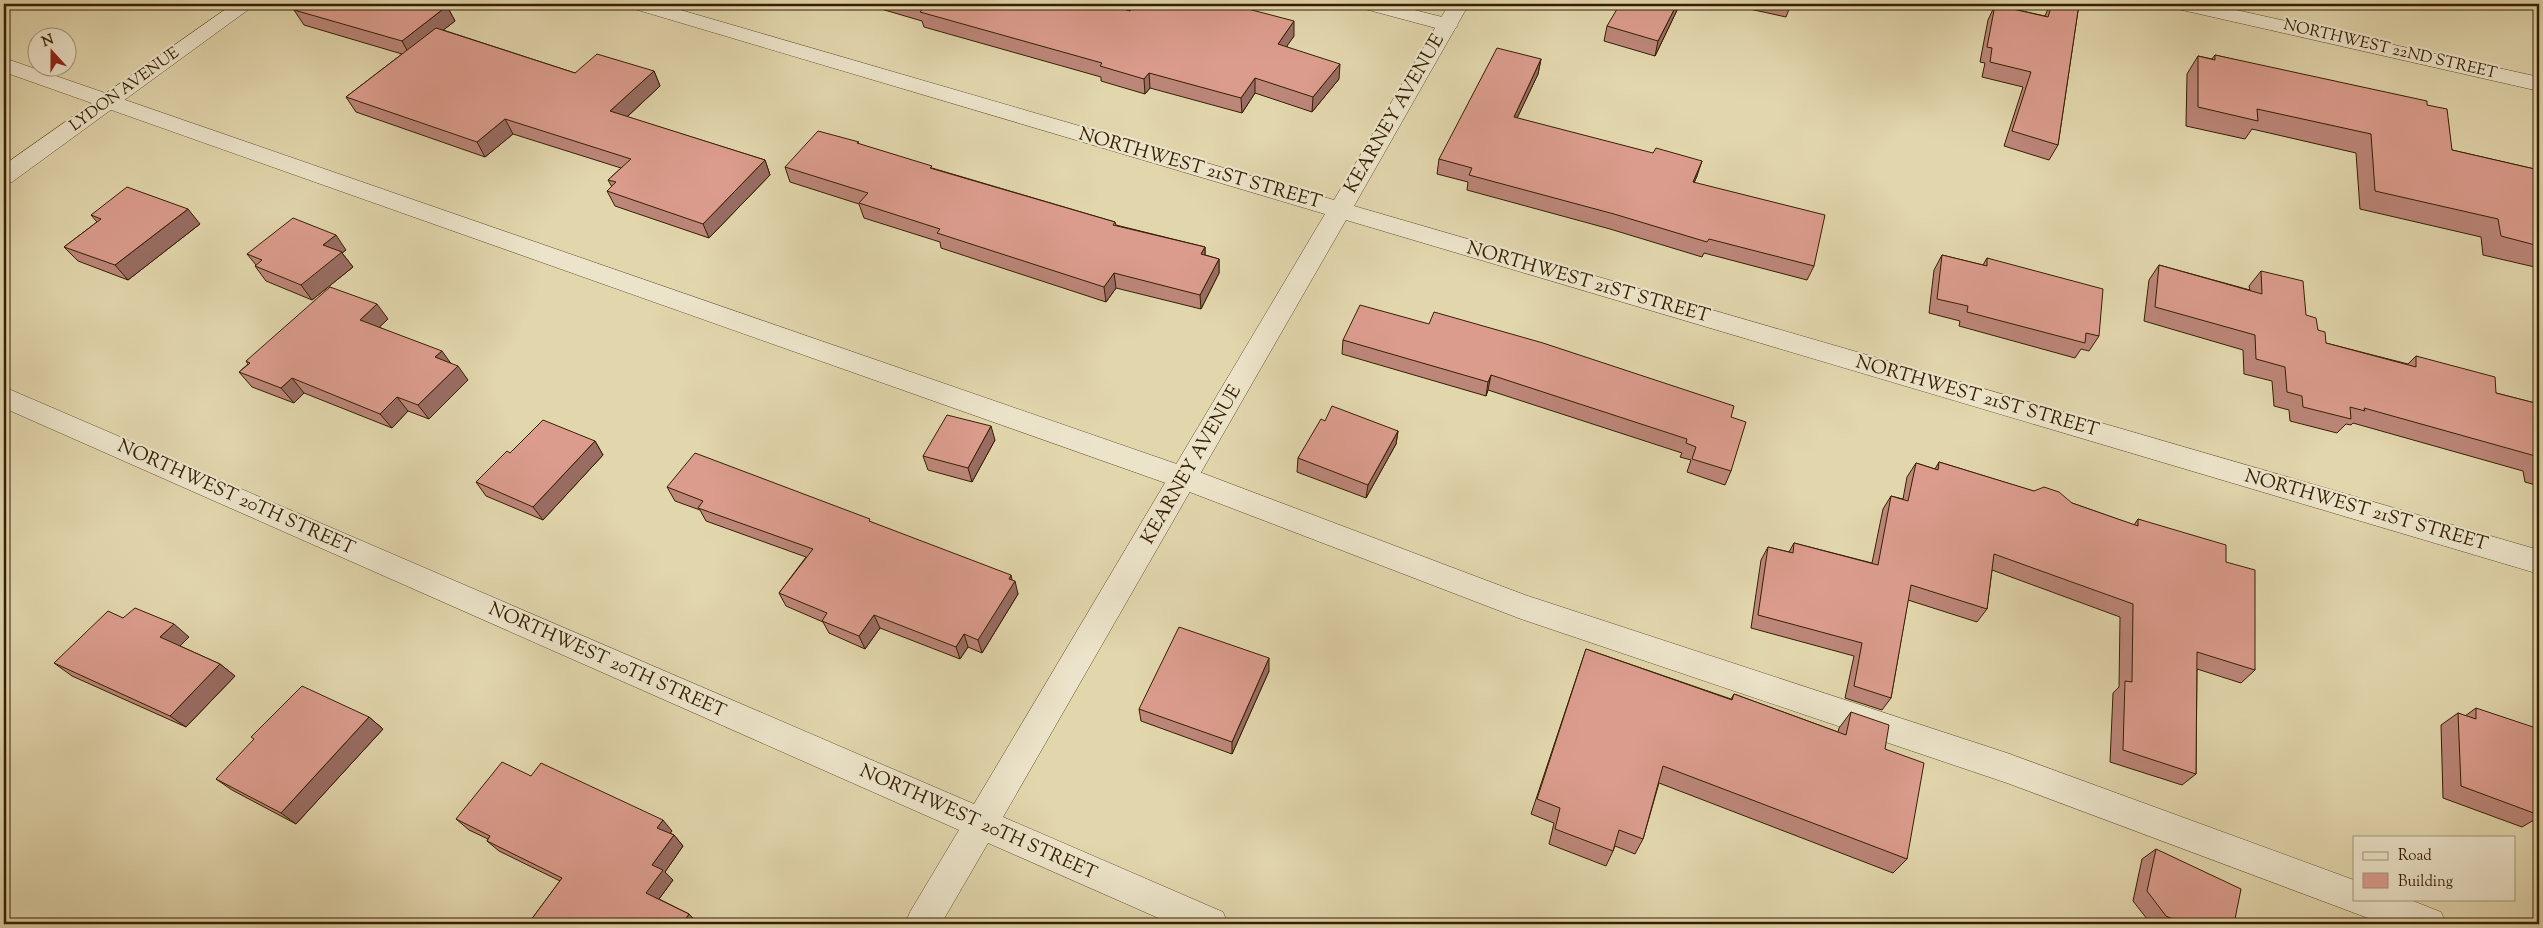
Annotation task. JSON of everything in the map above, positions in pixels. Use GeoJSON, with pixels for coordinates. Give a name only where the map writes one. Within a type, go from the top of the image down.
{"type":"FeatureCollection","features":[{"type":"Feature","properties":{"kind":"street","name":"LYDON AVENUE"},"geometry":{"type":"LineString","coordinates":[[4,176],[246,4]]}},
{"type":"Feature","properties":{"kind":"street","name":"NORTHWEST 21ST STREET"},"geometry":{"type":"LineString","coordinates":[[638,4],[2539,562]]}},
{"type":"Feature","properties":{"kind":"street"},"geometry":{"type":"LineString","coordinates":[[1368,4],[1453,14]]}},
{"type":"Feature","properties":{"kind":"street","name":"NORTHWEST 22ND STREET"},"geometry":{"type":"LineString","coordinates":[[2182,4],[2539,84]]}},
{"type":"Feature","properties":{"kind":"street","name":"KEARNEY AVENUE"},"geometry":{"type":"LineString","coordinates":[[922,924],[1184,478],[1453,14]]}},
{"type":"Feature","properties":{"kind":"street"},"geometry":{"type":"LineString","coordinates":[[4,65],[1184,478],[1521,606],[2007,768],[2353,897]]}},
{"type":"Feature","properties":{"kind":"street","name":"NORTHWEST 20TH STREET"},"geometry":{"type":"LineString","coordinates":[[4,397],[1211,924]]}},
{"type":"Feature","properties":{"kind":"street"},"geometry":{"type":"LineString","coordinates":[[2364,900],[2429,924]]}},
{"type":"Feature","properties":{"kind":"building"},"geometry":{"type":"Polygon","coordinates":[[[302,4],[440,4],[447,6],[402,41],[294,10],[302,4]]]}},
{"type":"Feature","properties":{"kind":"building"},"geometry":{"type":"Polygon","coordinates":[[[911,4],[1105,4],[1130,11],[1135,4],[1229,4],[1294,21],[1278,44],[1340,64],[1313,97],[1255,78],[1241,98],[1149,73],[1144,79],[1100,66],[1102,63],[920,12],[924,8],[911,4]]]}},
{"type":"Feature","properties":{"kind":"building"},"geometry":{"type":"Polygon","coordinates":[[[1620,4],[1677,4],[1658,41],[1607,26],[1620,4]]]}},
{"type":"Feature","properties":{"kind":"building"},"geometry":{"type":"Polygon","coordinates":[[[2052,4],[2079,4],[2058,145],[2012,131],[2031,72],[1990,62],[1992,48],[1987,47],[1995,5],[2048,17],[2052,4]]]}},
{"type":"Feature","properties":{"kind":"building"},"geometry":{"type":"Polygon","coordinates":[[[436,28],[575,73],[597,54],[654,71],[610,111],[765,160],[703,224],[607,191],[616,182],[608,180],[631,159],[505,119],[477,142],[346,97],[436,28]]]}},
{"type":"Feature","properties":{"kind":"building"},"geometry":{"type":"Polygon","coordinates":[[[1497,48],[1541,59],[1514,117],[1653,153],[1656,148],[1702,161],[1693,182],[1825,215],[1814,266],[1709,239],[1707,242],[1614,214],[1469,175],[1472,168],[1439,159],[1497,48]]]}},
{"type":"Feature","properties":{"kind":"building"},"geometry":{"type":"Polygon","coordinates":[[[2215,55],[2427,101],[2427,105],[2447,109],[2452,150],[2539,170],[2539,246],[2501,236],[2498,219],[2375,191],[2371,134],[2257,109],[2258,121],[2198,107],[2198,56],[2215,60],[2215,55]]]}},
{"type":"Feature","properties":{"kind":"building"},"geometry":{"type":"Polygon","coordinates":[[[818,131],[859,142],[857,143],[932,166],[930,168],[1115,222],[1113,225],[1205,247],[1201,254],[1219,259],[1200,295],[1114,273],[1104,287],[937,233],[940,229],[859,203],[868,193],[785,167],[818,131]]]}},
{"type":"Feature","properties":{"kind":"building"},"geometry":{"type":"Polygon","coordinates":[[[127,187],[188,209],[115,265],[64,247],[101,219],[91,215],[127,187]]]}},
{"type":"Feature","properties":{"kind":"building"},"geometry":{"type":"Polygon","coordinates":[[[293,218],[336,235],[323,245],[342,252],[301,285],[255,266],[262,260],[247,254],[293,218]]]}},
{"type":"Feature","properties":{"kind":"building"},"geometry":{"type":"Polygon","coordinates":[[[1942,255],[1987,266],[1987,258],[2103,289],[2099,336],[2086,333],[2085,343],[1967,312],[1968,306],[1937,299],[1942,255]]]}},
{"type":"Feature","properties":{"kind":"building"},"geometry":{"type":"Polygon","coordinates":[[[2159,265],[2262,294],[2261,271],[2303,281],[2306,315],[2316,318],[2318,330],[2325,332],[2326,343],[2416,367],[2416,356],[2495,377],[2496,393],[2539,404],[2539,457],[2364,408],[2365,411],[2350,407],[2351,419],[2303,407],[2302,396],[2287,392],[2285,367],[2256,359],[2255,335],[2155,307],[2159,265]]]}},
{"type":"Feature","properties":{"kind":"building"},"geometry":{"type":"Polygon","coordinates":[[[330,287],[377,304],[360,320],[442,351],[435,357],[458,366],[418,405],[397,397],[380,414],[292,378],[281,388],[239,372],[250,363],[246,361],[330,287]]]}},
{"type":"Feature","properties":{"kind":"building"},"geometry":{"type":"Polygon","coordinates":[[[1360,305],[1429,324],[1434,312],[1543,343],[1734,406],[1731,417],[1746,422],[1731,471],[1692,459],[1696,447],[1686,443],[1687,439],[1491,375],[1488,382],[1343,340],[1360,305]]]}},
{"type":"Feature","properties":{"kind":"building"},"geometry":{"type":"Polygon","coordinates":[[[1332,406],[1398,431],[1368,485],[1298,458],[1321,419],[1325,421],[1332,406]]]}},
{"type":"Feature","properties":{"kind":"building"},"geometry":{"type":"Polygon","coordinates":[[[947,415],[991,426],[968,468],[923,456],[947,415]]]}},
{"type":"Feature","properties":{"kind":"building"},"geometry":{"type":"Polygon","coordinates":[[[543,420],[595,441],[533,507],[476,482],[507,451],[510,453],[543,420]]]}},
{"type":"Feature","properties":{"kind":"building"},"geometry":{"type":"Polygon","coordinates":[[[695,453],[1011,575],[1009,579],[1015,581],[978,640],[964,634],[956,647],[874,615],[859,636],[822,621],[827,613],[779,593],[813,549],[698,508],[703,501],[667,487],[695,453]]]}},
{"type":"Feature","properties":{"kind":"building"},"geometry":{"type":"Polygon","coordinates":[[[1939,462],[2034,491],[2044,487],[2059,492],[2072,503],[2138,526],[2138,519],[2226,545],[2226,562],[2255,570],[2255,670],[2197,652],[2196,774],[2123,750],[2125,681],[2132,682],[2133,604],[1994,554],[1987,609],[1911,585],[1891,698],[1854,686],[1862,643],[1758,615],[1768,547],[1793,553],[1794,543],[1878,565],[1891,496],[1908,501],[1916,463],[1938,470],[1939,462]]]}},
{"type":"Feature","properties":{"kind":"building"},"geometry":{"type":"Polygon","coordinates":[[[135,608],[174,624],[160,637],[220,664],[170,716],[54,663],[108,611],[123,618],[135,608]]]}},
{"type":"Feature","properties":{"kind":"building"},"geometry":{"type":"Polygon","coordinates":[[[1179,627],[1269,658],[1232,742],[1139,709],[1179,627]]]}},
{"type":"Feature","properties":{"kind":"building"},"geometry":{"type":"Polygon","coordinates":[[[1586,649],[1732,700],[1734,694],[1846,735],[1851,712],[1889,725],[1885,749],[1924,763],[1907,859],[1663,766],[1643,839],[1619,830],[1613,851],[1555,829],[1560,808],[1537,799],[1586,649]]]}},
{"type":"Feature","properties":{"kind":"building"},"geometry":{"type":"Polygon","coordinates":[[[302,686],[369,717],[281,813],[216,779],[254,739],[251,737],[302,686]]]}},
{"type":"Feature","properties":{"kind":"building"},"geometry":{"type":"Polygon","coordinates":[[[2476,708],[2536,728],[2539,815],[2461,786],[2458,713],[2476,719],[2476,708]]]}},
{"type":"Feature","properties":{"kind":"building"},"geometry":{"type":"Polygon","coordinates":[[[502,762],[531,776],[541,763],[663,820],[657,828],[674,835],[652,865],[663,870],[646,893],[689,914],[682,924],[528,924],[562,878],[487,841],[490,836],[456,819],[502,762]]]}},
{"type":"Feature","properties":{"kind":"building"},"geometry":{"type":"Polygon","coordinates":[[[2156,849],[2241,889],[2234,924],[2184,924],[2166,916],[2147,891],[2156,849]]]}}]}
